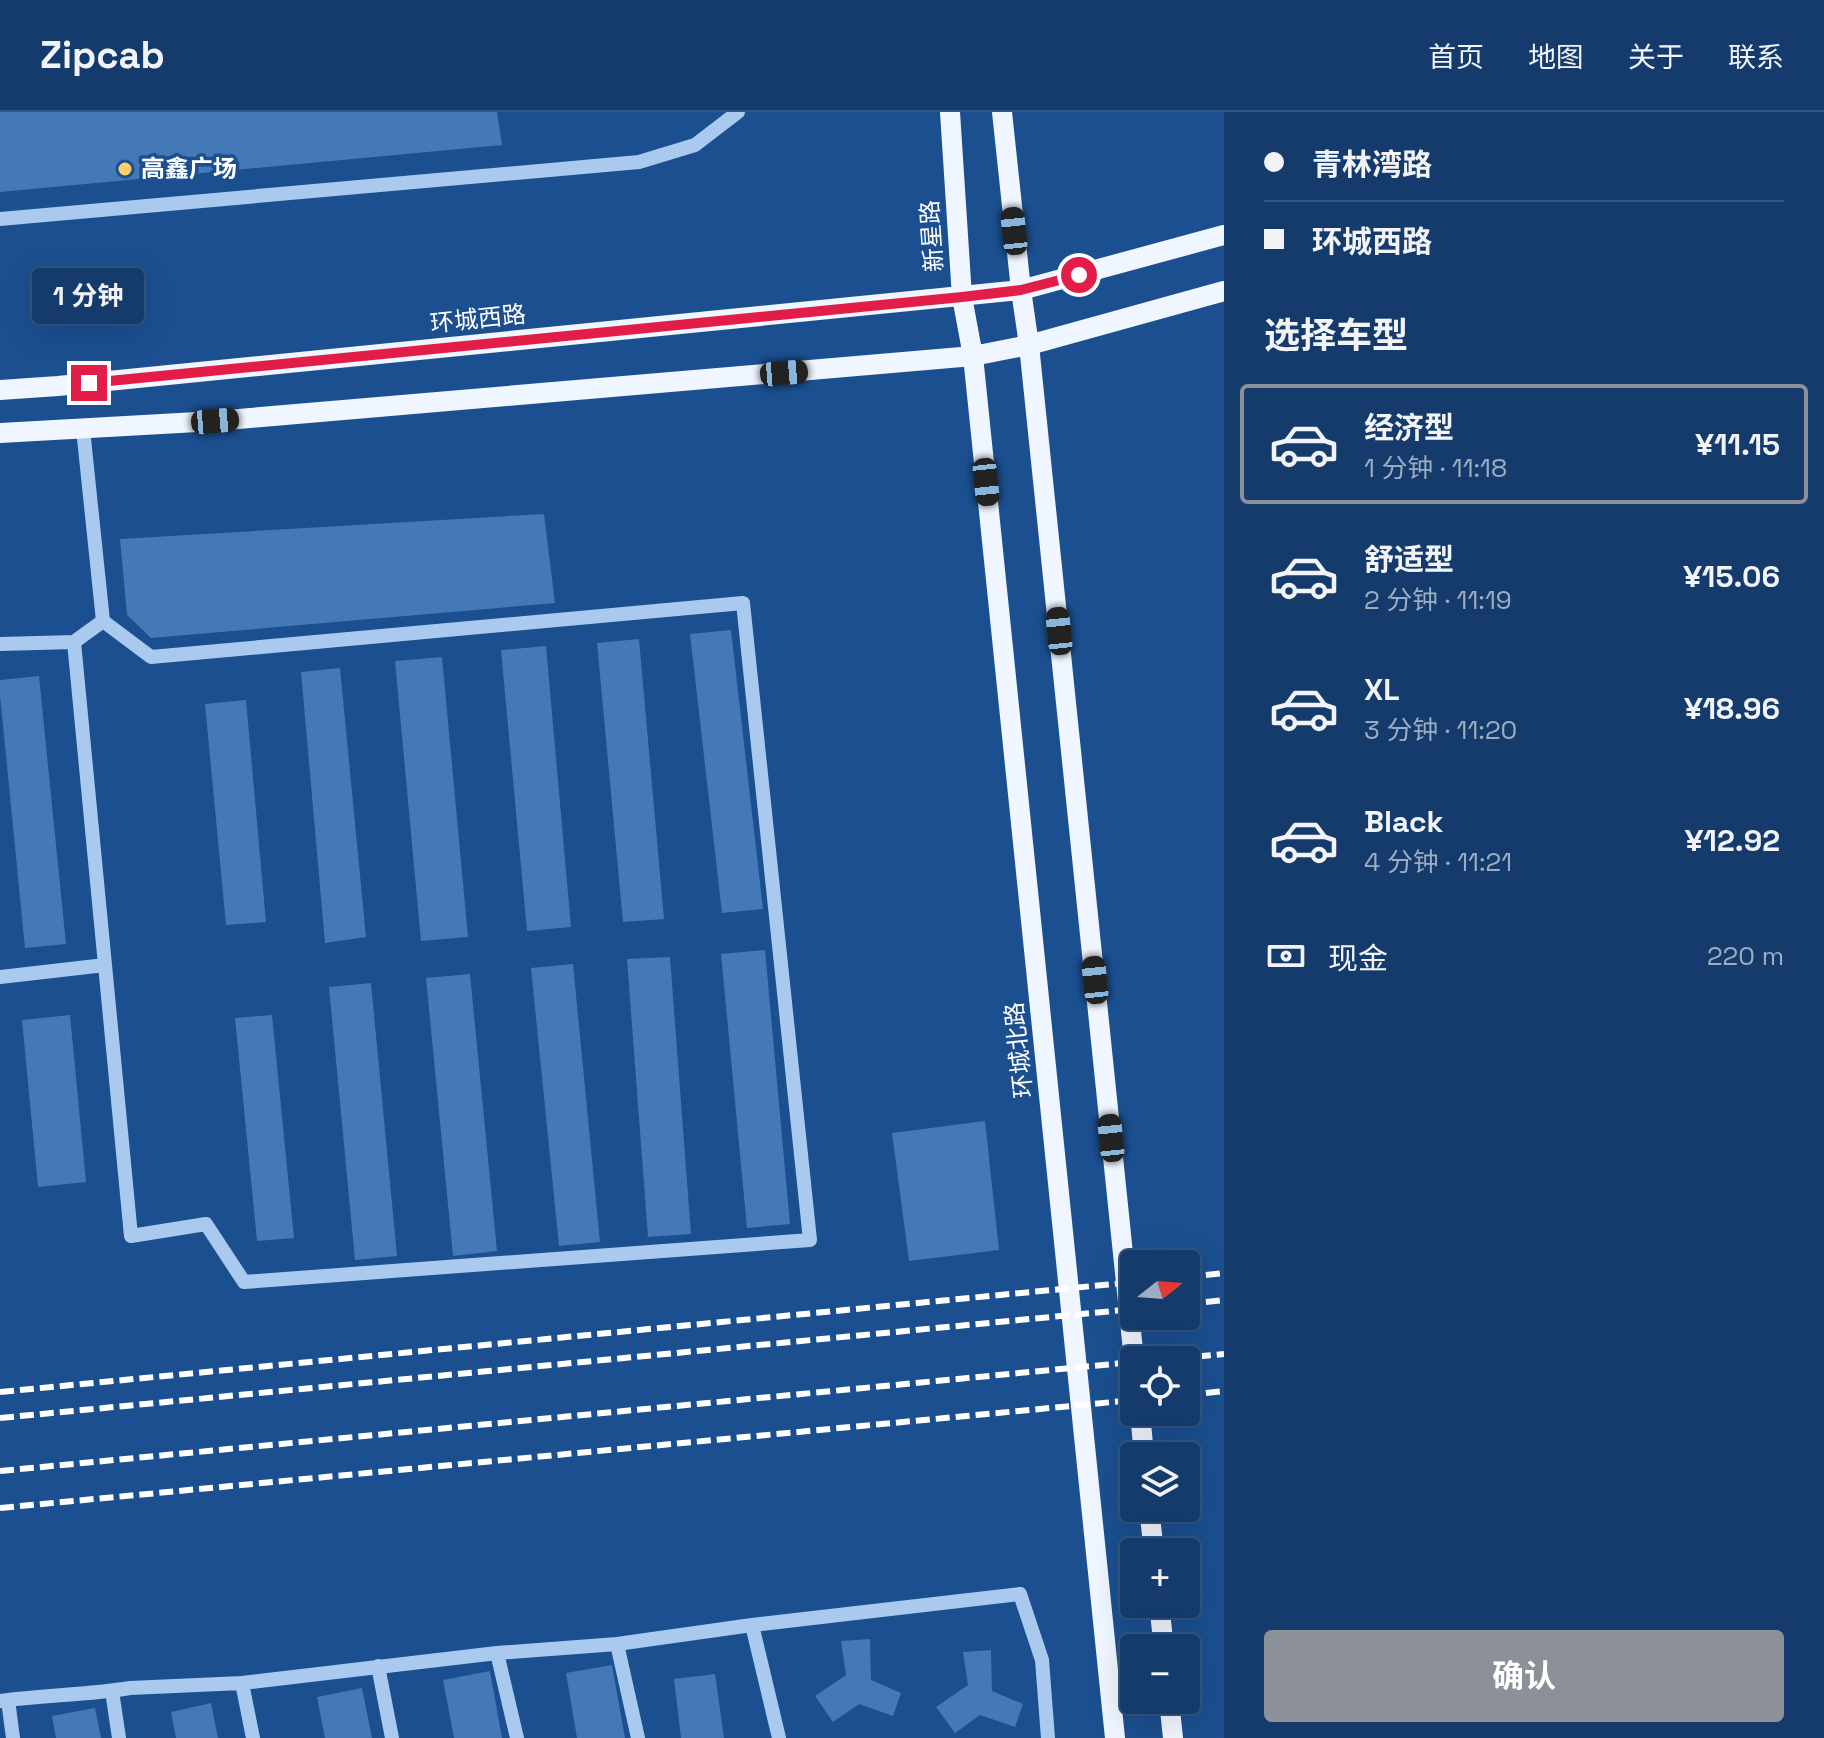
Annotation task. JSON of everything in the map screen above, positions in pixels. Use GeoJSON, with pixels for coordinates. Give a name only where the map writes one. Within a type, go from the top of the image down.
{"type":"FeatureCollection","features":[{"type":"Feature","properties":{"kind":"main road","name":"新星路"},"geometry":{"type":"LineString","coordinates":[[950,112],[962,297],[973,356]]}},
{"type":"Feature","properties":{"kind":"main road"},"geometry":{"type":"LineString","coordinates":[[1002,112],[1133,1346]]}},
{"type":"Feature","properties":{"kind":"main road","name":"环城西路"},"geometry":{"type":"LineString","coordinates":[[0,390],[1021,290],[1224,235]]}},
{"type":"Feature","properties":{"kind":"main road"},"geometry":{"type":"LineString","coordinates":[[0,433],[215,421],[973,356],[1029,345],[1224,291]]}},
{"type":"Feature","properties":{"kind":"main road","name":"环城北路"},"geometry":{"type":"LineString","coordinates":[[973,356],[1115,1738]]}},
{"type":"Feature","properties":{"kind":"main road"},"geometry":{"type":"LineString","coordinates":[[1170,1714],[1173,1738]]}},
{"type":"Feature","properties":{"kind":"lane"},"geometry":{"type":"LineString","coordinates":[[0,219],[639,162],[695,145],[738,112]]}},
{"type":"Feature","properties":{"kind":"lane"},"geometry":{"type":"LineString","coordinates":[[74,642],[131,1236],[206,1224],[244,1282],[810,1240],[743,603],[151,657],[103,621],[83,429]]}},
{"type":"Feature","properties":{"kind":"lane"},"geometry":{"type":"LineString","coordinates":[[0,644],[74,642],[103,621]]}},
{"type":"Feature","properties":{"kind":"lane"},"geometry":{"type":"LineString","coordinates":[[0,977],[105,965]]}},
{"type":"Feature","properties":{"kind":"lane"},"geometry":{"type":"LineString","coordinates":[[13,1738],[4,1701],[33,1696],[242,1683],[497,1653],[617,1644],[1020,1594],[1042,1660],[1048,1738]]}},
{"type":"Feature","properties":{"kind":"lane"},"geometry":{"type":"LineString","coordinates":[[752,1625],[779,1738]]}},
{"type":"Feature","properties":{"kind":"lane"},"geometry":{"type":"LineString","coordinates":[[617,1644],[638,1738]]}},
{"type":"Feature","properties":{"kind":"lane"},"geometry":{"type":"LineString","coordinates":[[497,1653],[517,1738]]}},
{"type":"Feature","properties":{"kind":"lane"},"geometry":{"type":"LineString","coordinates":[[378,1666],[392,1738]]}},
{"type":"Feature","properties":{"kind":"lane"},"geometry":{"type":"LineString","coordinates":[[242,1683],[253,1738]]}},
{"type":"Feature","properties":{"kind":"lane"},"geometry":{"type":"LineString","coordinates":[[112,1691],[119,1738]]}},
{"type":"Feature","properties":{"kind":"building","name":"高鑫广场"},"geometry":{"type":"Polygon","coordinates":[[[0,112],[497,112],[502,145],[0,192],[0,112]]]}},
{"type":"Feature","properties":{"kind":"building"},"geometry":{"type":"Polygon","coordinates":[[[544,514],[555,603],[151,638],[127,615],[120,539],[544,514]]]}},
{"type":"Feature","properties":{"kind":"building"},"geometry":{"type":"Polygon","coordinates":[[[731,630],[763,909],[722,913],[690,634],[731,630]]]}},
{"type":"Feature","properties":{"kind":"building"},"geometry":{"type":"Polygon","coordinates":[[[639,639],[664,919],[623,922],[597,643],[639,639]]]}},
{"type":"Feature","properties":{"kind":"building"},"geometry":{"type":"Polygon","coordinates":[[[546,646],[571,927],[527,931],[501,650],[546,646]]]}},
{"type":"Feature","properties":{"kind":"building"},"geometry":{"type":"Polygon","coordinates":[[[442,657],[468,937],[421,941],[395,661],[442,657]]]}},
{"type":"Feature","properties":{"kind":"building"},"geometry":{"type":"Polygon","coordinates":[[[340,668],[366,937],[325,943],[301,672],[340,668]]]}},
{"type":"Feature","properties":{"kind":"building"},"geometry":{"type":"Polygon","coordinates":[[[39,676],[66,944],[25,948],[0,680],[39,676]]]}},
{"type":"Feature","properties":{"kind":"building"},"geometry":{"type":"Polygon","coordinates":[[[246,700],[266,922],[226,925],[205,704],[246,700]]]}},
{"type":"Feature","properties":{"kind":"building"},"geometry":{"type":"Polygon","coordinates":[[[765,950],[790,1224],[747,1228],[721,954],[765,950]]]}},
{"type":"Feature","properties":{"kind":"building"},"geometry":{"type":"Polygon","coordinates":[[[670,957],[691,1234],[648,1237],[627,959],[670,957]]]}},
{"type":"Feature","properties":{"kind":"building"},"geometry":{"type":"Polygon","coordinates":[[[573,964],[600,1242],[559,1246],[531,968],[573,964]]]}},
{"type":"Feature","properties":{"kind":"building"},"geometry":{"type":"Polygon","coordinates":[[[470,974],[497,1251],[453,1256],[426,978],[470,974]]]}},
{"type":"Feature","properties":{"kind":"building"},"geometry":{"type":"Polygon","coordinates":[[[371,983],[397,1256],[355,1260],[329,987],[371,983]]]}},
{"type":"Feature","properties":{"kind":"building"},"geometry":{"type":"Polygon","coordinates":[[[70,1015],[86,1182],[38,1187],[22,1020],[70,1015]]]}},
{"type":"Feature","properties":{"kind":"building"},"geometry":{"type":"Polygon","coordinates":[[[272,1015],[294,1238],[257,1241],[235,1018],[272,1015]]]}},
{"type":"Feature","properties":{"kind":"building"},"geometry":{"type":"Polygon","coordinates":[[[985,1121],[999,1250],[909,1261],[892,1133],[985,1121]]]}},
{"type":"Feature","properties":{"kind":"building"},"geometry":{"type":"Polygon","coordinates":[[[870,1639],[871,1680],[901,1693],[893,1716],[859,1704],[833,1722],[815,1696],[846,1675],[841,1641],[870,1639]]]}},
{"type":"Feature","properties":{"kind":"building"},"geometry":{"type":"Polygon","coordinates":[[[991,1650],[992,1691],[1023,1704],[1015,1727],[980,1715],[955,1733],[936,1707],[968,1685],[963,1652],[991,1650]]]}},
{"type":"Feature","properties":{"kind":"building"},"geometry":{"type":"Polygon","coordinates":[[[612,1665],[625,1738],[577,1738],[566,1673],[612,1665]]]}},
{"type":"Feature","properties":{"kind":"building"},"geometry":{"type":"Polygon","coordinates":[[[490,1671],[502,1738],[454,1738],[443,1680],[490,1671]]]}},
{"type":"Feature","properties":{"kind":"building"},"geometry":{"type":"Polygon","coordinates":[[[715,1674],[724,1738],[681,1738],[674,1679],[715,1674]]]}},
{"type":"Feature","properties":{"kind":"building"},"geometry":{"type":"Polygon","coordinates":[[[362,1688],[372,1738],[325,1738],[317,1697],[362,1688]]]}},
{"type":"Feature","properties":{"kind":"building"},"geometry":{"type":"Polygon","coordinates":[[[211,1703],[218,1738],[176,1738],[171,1712],[211,1703]]]}},
{"type":"Feature","properties":{"kind":"building"},"geometry":{"type":"Polygon","coordinates":[[[95,1708],[101,1738],[56,1738],[52,1716],[95,1708]]]}},
{"type":"Feature","properties":{"kind":"railway"},"geometry":{"type":"LineString","coordinates":[[1200,1276],[1224,1273]]}},
{"type":"Feature","properties":{"kind":"railway"},"geometry":{"type":"LineString","coordinates":[[0,1392],[1120,1283]]}},
{"type":"Feature","properties":{"kind":"railway"},"geometry":{"type":"LineString","coordinates":[[1200,1303],[1224,1300]]}},
{"type":"Feature","properties":{"kind":"railway"},"geometry":{"type":"LineString","coordinates":[[0,1418],[1120,1310]]}},
{"type":"Feature","properties":{"kind":"railway"},"geometry":{"type":"LineString","coordinates":[[1200,1356],[1224,1354]]}},
{"type":"Feature","properties":{"kind":"railway"},"geometry":{"type":"LineString","coordinates":[[0,1471],[1120,1363]]}},
{"type":"Feature","properties":{"kind":"railway"},"geometry":{"type":"LineString","coordinates":[[1200,1394],[1224,1391]]}},
{"type":"Feature","properties":{"kind":"railway"},"geometry":{"type":"LineString","coordinates":[[0,1508],[1120,1401]]}},
{"type":"Feature","properties":{"kind":"place","name":"高鑫广场"},"geometry":{"type":"Point","coordinates":[125,169]}},
{"type":"Feature","properties":{"kind":"route"},"geometry":{"type":"LineString","coordinates":[[89,383],[962,297],[1021,290],[1079,275]]}}]}
